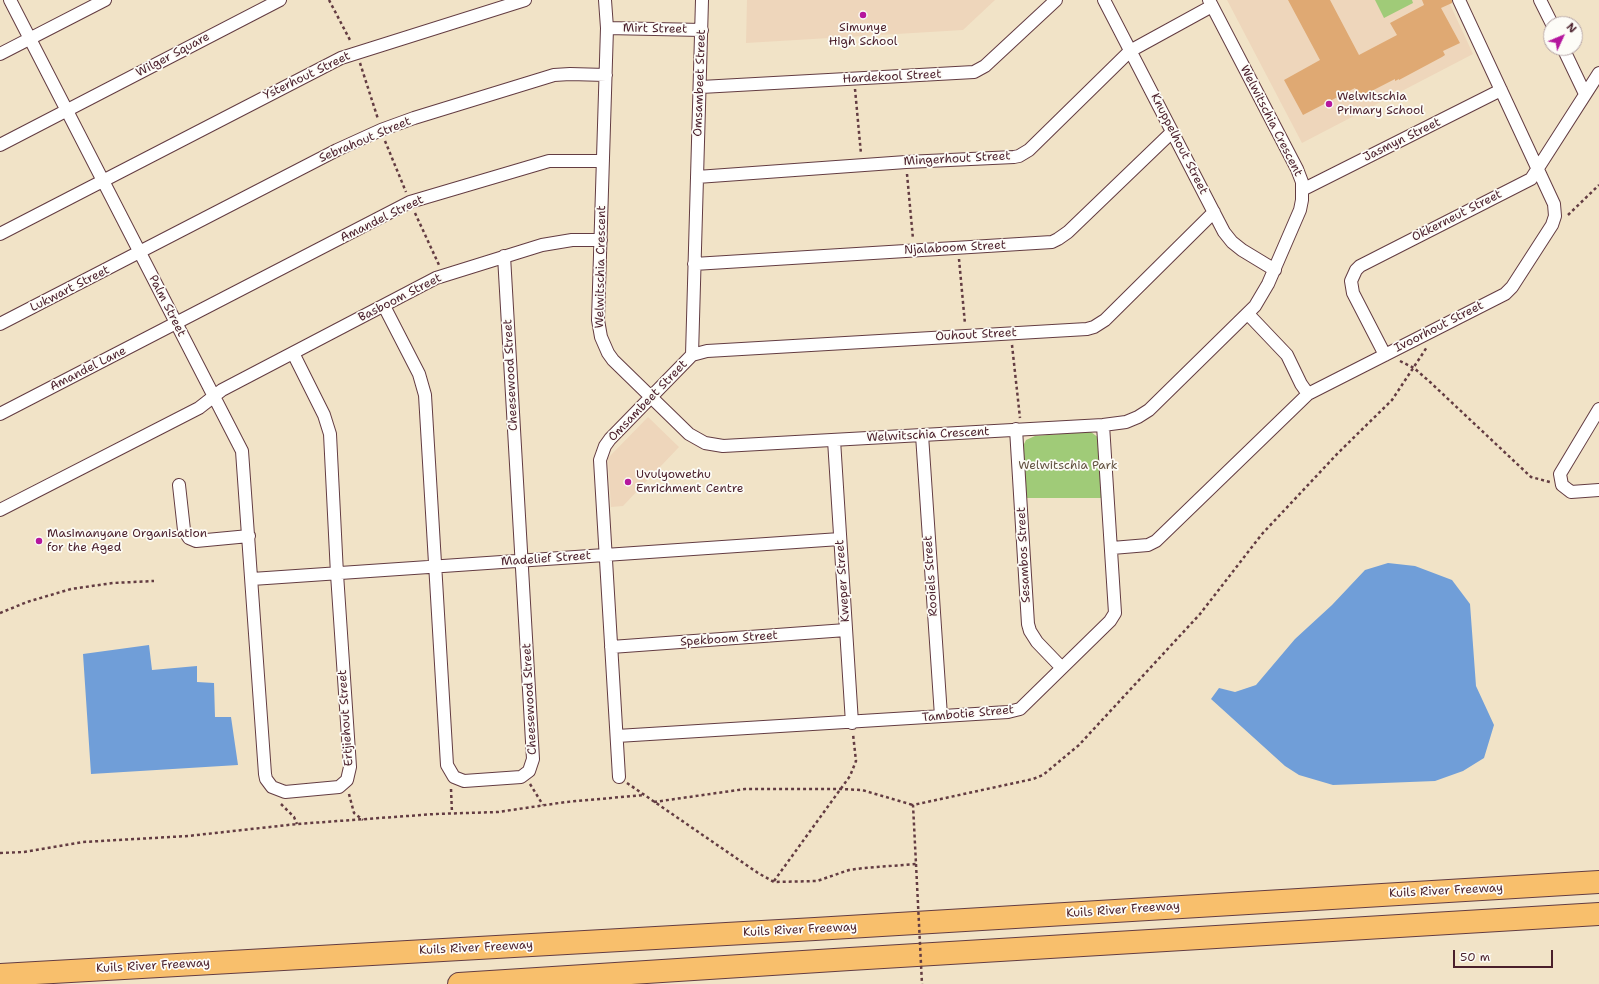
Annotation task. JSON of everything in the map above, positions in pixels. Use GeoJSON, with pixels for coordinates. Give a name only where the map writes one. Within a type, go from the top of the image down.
{"type":"FeatureCollection","features":[{"type":"Feature","properties":{"kind":"highway","name":"Kuils River Freeway"},"geometry":{"type":"LineString","coordinates":[[0,975],[815,929],[1599,882]]}},
{"type":"Feature","properties":{"kind":"highway"},"geometry":{"type":"LineString","coordinates":[[459,984],[1599,914]]}},
{"type":"Feature","properties":{"kind":"street","name":"Palm Street"},"geometry":{"type":"LineString","coordinates":[[10,0],[213,397]]}},
{"type":"Feature","properties":{"kind":"street"},"geometry":{"type":"LineString","coordinates":[[0,54],[105,0]]}},
{"type":"Feature","properties":{"kind":"street","name":"Wilger Square"},"geometry":{"type":"LineString","coordinates":[[0,145],[280,0]]}},
{"type":"Feature","properties":{"kind":"street","name":"Ysterhout Street"},"geometry":{"type":"LineString","coordinates":[[102,182],[341,58],[525,0]]}},
{"type":"Feature","properties":{"kind":"street","name":"Welwitschia Crescent"},"geometry":{"type":"LineString","coordinates":[[605,0],[607,28],[606,76],[598,320],[601,337],[613,360],[689,434],[705,443],[723,446],[1103,425],[1126,422],[1138,417],[1148,410],[1248,314],[1264,291],[1275,270],[1300,210],[1302,190],[1297,169],[1211,3]]}},
{"type":"Feature","properties":{"kind":"street","name":"Omsambeet Street"},"geometry":{"type":"LineString","coordinates":[[619,777],[600,460],[602,452],[610,439],[652,398],[692,355],[702,0]]}},
{"type":"Feature","properties":{"kind":"street","name":"Hardekool Street"},"geometry":{"type":"LineString","coordinates":[[700,87],[978,71],[1056,0]]}},
{"type":"Feature","properties":{"kind":"street","name":"Knuppelhout Street"},"geometry":{"type":"LineString","coordinates":[[1104,0],[1224,232],[1237,247],[1275,270]]}},
{"type":"Feature","properties":{"kind":"street","name":"Ivoorhout Street"},"geometry":{"type":"LineString","coordinates":[[1112,548],[1148,545],[1156,542],[1308,394],[1509,291],[1552,225],[1555,216],[1554,204],[1459,0]]}},
{"type":"Feature","properties":{"kind":"street"},"geometry":{"type":"LineString","coordinates":[[1540,0],[1548,16]]}},
{"type":"Feature","properties":{"kind":"street","name":"Mingerhout Street"},"geometry":{"type":"LineString","coordinates":[[697,177],[862,164],[1020,156],[1029,150],[1130,51],[1211,3]]}},
{"type":"Feature","properties":{"kind":"street","name":"Mirt Street"},"geometry":{"type":"LineString","coordinates":[[607,28],[702,30]]}},
{"type":"Feature","properties":{"kind":"street"},"geometry":{"type":"LineString","coordinates":[[1567,56],[1585,94]]}},
{"type":"Feature","properties":{"kind":"street","name":"Okkerneut Street"},"geometry":{"type":"LineString","coordinates":[[1386,354],[1353,293],[1351,281],[1356,270],[1360,266],[1531,178],[1599,72]]}},
{"type":"Feature","properties":{"kind":"street","name":"Sebrahout Street"},"geometry":{"type":"LineString","coordinates":[[139,253],[337,150],[381,130],[414,118],[554,76],[570,74],[606,76]]}},
{"type":"Feature","properties":{"kind":"street","name":"Jasmyn Street"},"geometry":{"type":"LineString","coordinates":[[1302,190],[1501,90]]}},
{"type":"Feature","properties":{"kind":"street","name":"Njalaboom Street"},"geometry":{"type":"LineString","coordinates":[[694,264],[957,247],[1046,243],[1058,240],[1172,132]]}},
{"type":"Feature","properties":{"kind":"street","name":"Amandel Street"},"geometry":{"type":"LineString","coordinates":[[176,324],[410,202],[549,161],[603,161]]}},
{"type":"Feature","properties":{"kind":"street"},"geometry":{"type":"LineString","coordinates":[[0,234],[102,182]]}},
{"type":"Feature","properties":{"kind":"street","name":"Ouhout Street"},"geometry":{"type":"LineString","coordinates":[[692,355],[707,351],[1087,329],[1100,324],[1111,314],[1214,212]]}},
{"type":"Feature","properties":{"kind":"street","name":"Basboom Street"},"geometry":{"type":"LineString","coordinates":[[213,397],[222,390],[444,275],[504,256],[556,242],[601,240]]}},
{"type":"Feature","properties":{"kind":"street","name":"Lukwart Street"},"geometry":{"type":"LineString","coordinates":[[0,324],[139,253]]}},
{"type":"Feature","properties":{"kind":"street","name":"Cheesewood Street"},"geometry":{"type":"LineString","coordinates":[[504,256],[534,759],[531,767],[524,775]]}},
{"type":"Feature","properties":{"kind":"street"},"geometry":{"type":"LineString","coordinates":[[384,306],[424,386],[446,760],[449,770],[454,777],[469,781],[516,778],[524,775]]}},
{"type":"Feature","properties":{"kind":"street"},"geometry":{"type":"LineString","coordinates":[[1248,314],[1287,355],[1301,384],[1308,394]]}},
{"type":"Feature","properties":{"kind":"street","name":"Amandel Lane"},"geometry":{"type":"LineString","coordinates":[[0,414],[176,324]]}},
{"type":"Feature","properties":{"kind":"street","name":"Ertjiehout Street"},"geometry":{"type":"LineString","coordinates":[[272,787],[285,792],[339,787],[349,776],[350,767],[336,574],[330,434],[324,415],[293,353]]}},
{"type":"Feature","properties":{"kind":"street"},"geometry":{"type":"LineString","coordinates":[[0,510],[199,408],[213,397],[242,451],[265,774],[266,779],[272,787]]}},
{"type":"Feature","properties":{"kind":"street"},"geometry":{"type":"LineString","coordinates":[[1599,409],[1561,470],[1560,478],[1562,484],[1567,490],[1575,493],[1599,490]]}},
{"type":"Feature","properties":{"kind":"street","name":"Tambotie Street"},"geometry":{"type":"LineString","coordinates":[[617,736],[852,723],[1015,711],[1025,705],[1110,621],[1115,613],[1103,425]]}},
{"type":"Feature","properties":{"kind":"street","name":"Sesambos Street"},"geometry":{"type":"LineString","coordinates":[[1019,429],[1028,624],[1030,631],[1037,642],[1062,668]]}},
{"type":"Feature","properties":{"kind":"street","name":"Rooiels Street"},"geometry":{"type":"LineString","coordinates":[[922,435],[940,716]]}},
{"type":"Feature","properties":{"kind":"street","name":"Kweper Street"},"geometry":{"type":"LineString","coordinates":[[834,440],[852,723]]}},
{"type":"Feature","properties":{"kind":"street"},"geometry":{"type":"LineString","coordinates":[[179,485],[184,530],[189,538],[196,541],[249,536]]}},
{"type":"Feature","properties":{"kind":"street","name":"Madelief Street"},"geometry":{"type":"LineString","coordinates":[[252,579],[840,539]]}},
{"type":"Feature","properties":{"kind":"street","name":"Spekboom Street"},"geometry":{"type":"LineString","coordinates":[[611,648],[846,630]]}},
{"type":"Feature","properties":{"kind":"path"},"geometry":{"type":"LineString","coordinates":[[854,79],[862,164]]}},
{"type":"Feature","properties":{"kind":"path"},"geometry":{"type":"LineString","coordinates":[[906,162],[914,250]]}},
{"type":"Feature","properties":{"kind":"path"},"geometry":{"type":"LineString","coordinates":[[1564,220],[1599,185]]}},
{"type":"Feature","properties":{"kind":"path"},"geometry":{"type":"LineString","coordinates":[[957,247],[966,335]]}},
{"type":"Feature","properties":{"kind":"path"},"geometry":{"type":"LineString","coordinates":[[1011,333],[1019,429]]}},
{"type":"Feature","properties":{"kind":"path"},"geometry":{"type":"LineString","coordinates":[[654,802],[745,789],[840,789],[862,790],[913,805],[1033,779],[1043,775],[1079,745],[1200,614],[1262,534],[1338,452],[1392,400],[1430,343]]}},
{"type":"Feature","properties":{"kind":"path"},"geometry":{"type":"LineString","coordinates":[[1386,354],[1414,368],[1531,477],[1562,484]]}},
{"type":"Feature","properties":{"kind":"path"},"geometry":{"type":"LineString","coordinates":[[0,613],[28,602],[71,589],[113,583],[154,581]]}},
{"type":"Feature","properties":{"kind":"path"},"geometry":{"type":"LineString","coordinates":[[774,882],[850,776],[856,760],[852,723]]}},
{"type":"Feature","properties":{"kind":"path"},"geometry":{"type":"LineString","coordinates":[[524,775],[543,805]]}},
{"type":"Feature","properties":{"kind":"path"},"geometry":{"type":"LineString","coordinates":[[452,813],[450,794],[454,777]]}},
{"type":"Feature","properties":{"kind":"path"},"geometry":{"type":"LineString","coordinates":[[619,777],[758,873],[774,882],[817,881],[857,869],[916,864]]}},
{"type":"Feature","properties":{"kind":"path"},"geometry":{"type":"LineString","coordinates":[[345,782],[354,813],[363,820]]}},
{"type":"Feature","properties":{"kind":"path"},"geometry":{"type":"LineString","coordinates":[[272,787],[278,801],[294,817],[297,824]]}},
{"type":"Feature","properties":{"kind":"path"},"geometry":{"type":"LineString","coordinates":[[0,853],[24,852],[84,842],[181,837],[297,824],[452,813],[498,812],[543,805],[644,795]]}},
{"type":"Feature","properties":{"kind":"path"},"geometry":{"type":"LineString","coordinates":[[913,805],[922,984]]}},
{"type":"Feature","properties":{"kind":"shaded area","name":"Simunye High School"},"geometry":{"type":"Polygon","coordinates":[[[747,0],[995,0],[963,30],[746,43],[747,0]]]}},
{"type":"Feature","properties":{"kind":"shaded area","name":"Welwitschia Primary School"},"geometry":{"type":"Polygon","coordinates":[[[1227,0],[1448,0],[1473,54],[1302,143],[1227,0]]]}},
{"type":"Feature","properties":{"kind":"shaded area","name":"Uvulyowethu Enrichment Centre"},"geometry":{"type":"Polygon","coordinates":[[[648,417],[679,447],[623,506],[611,507],[608,458],[648,417]]]}},
{"type":"Feature","properties":{"kind":"green space"},"geometry":{"type":"Polygon","coordinates":[[[1375,0],[1412,0],[1413,3],[1384,18],[1375,0]]]}},
{"type":"Feature","properties":{"kind":"green space","name":"Welwitschia Park"},"geometry":{"type":"Polygon","coordinates":[[[1091,432],[1099,438],[1105,498],[1025,498],[1023,446],[1026,440],[1035,436],[1091,432]]]}},
{"type":"Feature","properties":{"kind":"water"},"geometry":{"type":"Polygon","coordinates":[[[1388,563],[1415,566],[1452,580],[1470,604],[1476,686],[1494,725],[1484,758],[1463,771],[1435,781],[1333,785],[1299,775],[1285,766],[1211,699],[1219,688],[1235,692],[1256,685],[1295,639],[1332,605],[1365,570],[1388,563]]]}},
{"type":"Feature","properties":{"kind":"water"},"geometry":{"type":"Polygon","coordinates":[[[149,645],[152,670],[197,666],[197,682],[214,683],[215,717],[231,717],[238,765],[91,774],[83,654],[149,645]]]}},
{"type":"Feature","properties":{"kind":"building"},"geometry":{"type":"Polygon","coordinates":[[[1288,0],[1330,0],[1359,55],[1397,35],[1390,23],[1424,5],[1422,0],[1452,0],[1452,3],[1441,8],[1460,43],[1443,51],[1445,55],[1442,57],[1399,80],[1395,81],[1395,79],[1360,97],[1355,88],[1303,115],[1284,80],[1320,60],[1288,0]]]}},
{"type":"Feature","properties":{"kind":"place","name":"Simunye High School"},"geometry":{"type":"Point","coordinates":[863,15]}},
{"type":"Feature","properties":{"kind":"place","name":"Welwitschia Primary School"},"geometry":{"type":"Point","coordinates":[1329,104]}},
{"type":"Feature","properties":{"kind":"place","name":"Uvulyowethu Enrichment Centre"},"geometry":{"type":"Point","coordinates":[628,482]}},
{"type":"Feature","properties":{"kind":"place","name":"Masimanyane Organisation for the Aged"},"geometry":{"type":"Point","coordinates":[39,541]}}]}
